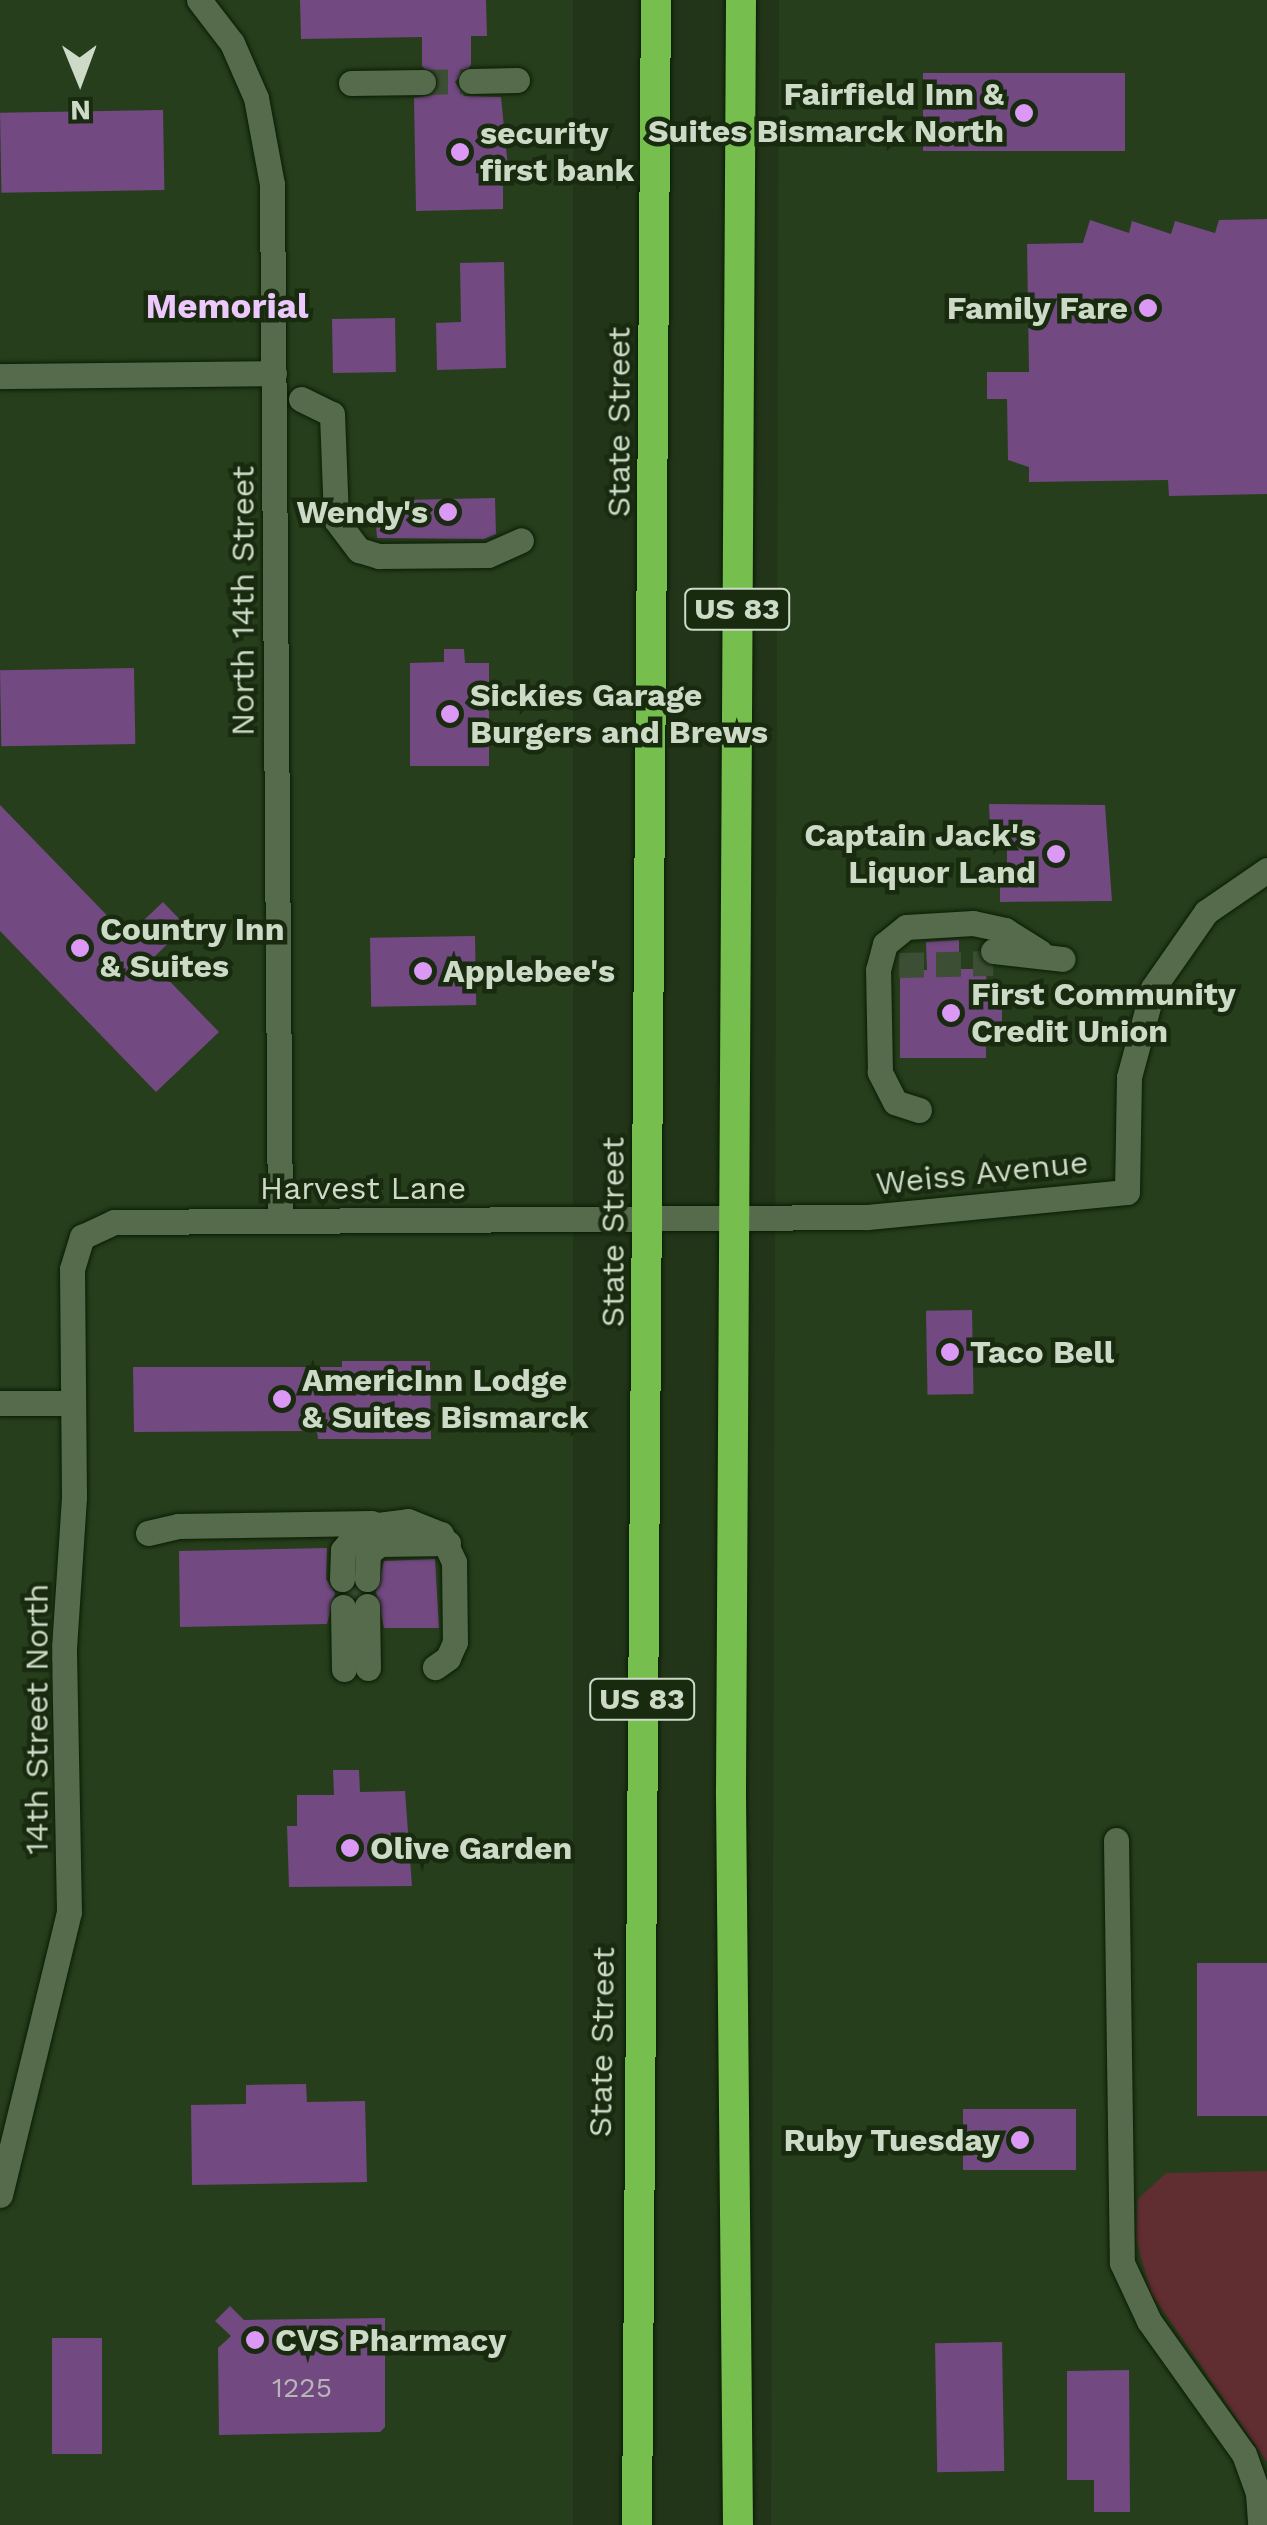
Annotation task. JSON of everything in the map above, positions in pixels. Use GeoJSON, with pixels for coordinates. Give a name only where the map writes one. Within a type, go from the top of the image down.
{"type":"FeatureCollection","features":[{"type":"Feature","properties":{"kind":"highway","name":"State Street"},"geometry":{"type":"LineString","coordinates":[[637,2525],[635,2180],[648,1219],[656,0]]}},
{"type":"Feature","properties":{"kind":"highway"},"geometry":{"type":"LineString","coordinates":[[725,0],[740,57]]}},
{"type":"Feature","properties":{"kind":"highway","name":"US 83"},"geometry":{"type":"LineString","coordinates":[[738,2525],[734,1218],[740,0]]}},
{"type":"Feature","properties":{"kind":"highway"},"geometry":{"type":"LineString","coordinates":[[740,96],[759,0]]}},
{"type":"Feature","properties":{"kind":"street","name":"North 14th Street"},"geometry":{"type":"LineString","coordinates":[[199,0],[237,54],[264,125],[272,184],[280,1220]]}},
{"type":"Feature","properties":{"kind":"street"},"geometry":{"type":"LineString","coordinates":[[472,81],[517,80]]}},
{"type":"Feature","properties":{"kind":"street"},"geometry":{"type":"LineString","coordinates":[[351,82],[423,82]]}},
{"type":"Feature","properties":{"kind":"street"},"geometry":{"type":"LineString","coordinates":[[0,376],[274,372]]}},
{"type":"Feature","properties":{"kind":"street"},"geometry":{"type":"LineString","coordinates":[[301,399],[332,414],[336,520],[359,550],[488,555],[521,540]]}},
{"type":"Feature","properties":{"kind":"street","name":"Weiss Avenue"},"geometry":{"type":"LineString","coordinates":[[648,1219],[867,1217],[1127,1192],[1129,1077],[1153,988],[1206,912],[1267,870]]}},
{"type":"Feature","properties":{"kind":"street"},"geometry":{"type":"LineString","coordinates":[[919,1110],[896,1102],[883,1083],[878,990],[885,944],[920,924],[991,926],[1052,956],[992,957]]}},
{"type":"Feature","properties":{"kind":"street"},"geometry":{"type":"LineString","coordinates":[[878,990],[901,958]]}},
{"type":"Feature","properties":{"kind":"street","name":"Harvest Lane"},"geometry":{"type":"LineString","coordinates":[[82,1237],[114,1222],[648,1219]]}},
{"type":"Feature","properties":{"kind":"street","name":"14th Street North"},"geometry":{"type":"LineString","coordinates":[[0,2195],[69,1912],[64,1648],[73,1403],[72,1269],[82,1237]]}},
{"type":"Feature","properties":{"kind":"street"},"geometry":{"type":"LineString","coordinates":[[0,1403],[73,1403]]}},
{"type":"Feature","properties":{"kind":"street"},"geometry":{"type":"LineString","coordinates":[[148,1534],[178,1526],[421,1522],[444,1538],[454,1562],[455,1642],[448,1658],[434,1667]]}},
{"type":"Feature","properties":{"kind":"street"},"geometry":{"type":"LineString","coordinates":[[372,1523],[348,1540],[354,1579],[368,1553],[380,1544],[444,1538]]}},
{"type":"Feature","properties":{"kind":"street"},"geometry":{"type":"LineString","coordinates":[[355,1606],[356,1668]]}},
{"type":"Feature","properties":{"kind":"street"},"geometry":{"type":"LineString","coordinates":[[1116,1840],[1122,2264],[1150,2322],[1244,2454],[1258,2493],[1260,2525]]}},
{"type":"Feature","properties":{"kind":"shaded area"},"geometry":{"type":"Polygon","coordinates":[[[0,0],[573,0],[573,2525],[0,2525],[0,0]]]}},
{"type":"Feature","properties":{"kind":"shaded area"},"geometry":{"type":"Polygon","coordinates":[[[779,0],[1267,0],[1267,2171],[1257,2443],[1267,2462],[1267,2525],[771,2525],[779,0]]]}},
{"type":"Feature","properties":{"kind":"shaded area"},"geometry":{"type":"Polygon","coordinates":[[[1267,2171],[1267,2462],[1151,2293],[1136,2238],[1138,2199],[1166,2173],[1267,2171]]]}},
{"type":"Feature","properties":{"kind":"building"},"geometry":{"type":"Polygon","coordinates":[[[300,0],[486,0],[487,36],[471,36],[471,65],[455,82],[464,96],[501,97],[509,177],[503,177],[503,209],[416,211],[414,98],[432,95],[439,83],[422,66],[422,37],[301,39],[300,0]]]}},
{"type":"Feature","properties":{"kind":"building","name":"Fairfield Inn & Suites Bismarck North"},"geometry":{"type":"Polygon","coordinates":[[[923,73],[1125,73],[1125,151],[923,151],[923,73]]]}},
{"type":"Feature","properties":{"kind":"building"},"geometry":{"type":"Polygon","coordinates":[[[163,110],[164,190],[1,193],[0,113],[163,110]]]}},
{"type":"Feature","properties":{"kind":"building","name":"Family Fare"},"geometry":{"type":"Polygon","coordinates":[[[1267,219],[1267,494],[1169,496],[1168,480],[1029,482],[1029,467],[1008,460],[1007,399],[987,399],[987,372],[1029,372],[1027,244],[1083,243],[1090,220],[1129,233],[1132,221],[1171,234],[1175,221],[1215,233],[1219,220],[1267,219]]]}},
{"type":"Feature","properties":{"kind":"building"},"geometry":{"type":"Polygon","coordinates":[[[504,262],[506,368],[437,370],[436,323],[461,322],[460,263],[504,262]]]}},
{"type":"Feature","properties":{"kind":"building"},"geometry":{"type":"Polygon","coordinates":[[[395,318],[396,372],[333,373],[332,319],[395,318]]]}},
{"type":"Feature","properties":{"kind":"building","name":"Wendy's"},"geometry":{"type":"Polygon","coordinates":[[[495,498],[496,534],[484,539],[377,538],[376,524],[401,524],[401,500],[495,498]]]}},
{"type":"Feature","properties":{"kind":"building","name":"Sickies Garage Burgers and Brews"},"geometry":{"type":"Polygon","coordinates":[[[444,649],[464,649],[465,663],[489,663],[489,766],[410,766],[410,663],[444,662],[444,649]]]}},
{"type":"Feature","properties":{"kind":"building"},"geometry":{"type":"Polygon","coordinates":[[[134,668],[135,744],[1,746],[0,670],[134,668]]]}},
{"type":"Feature","properties":{"kind":"building","name":"Captain Jack's Liquor Land"},"geometry":{"type":"Polygon","coordinates":[[[989,804],[1105,805],[1112,901],[1000,902],[1000,879],[1007,879],[1007,829],[990,829],[989,804]]]}},
{"type":"Feature","properties":{"kind":"building","name":"Country Inn & Suites"},"geometry":{"type":"Polygon","coordinates":[[[0,805],[127,936],[163,902],[186,926],[150,961],[219,1032],[156,1092],[0,931],[0,805]]]}},
{"type":"Feature","properties":{"kind":"building","name":"Applebee's"},"geometry":{"type":"Polygon","coordinates":[[[475,936],[476,1005],[371,1007],[370,938],[475,936]]]}},
{"type":"Feature","properties":{"kind":"building","name":"First Community Credit Union"},"geometry":{"type":"Polygon","coordinates":[[[959,940],[959,969],[986,969],[987,1001],[1002,1001],[1002,1025],[986,1025],[986,1058],[900,1058],[900,970],[927,970],[926,942],[959,940]]]}},
{"type":"Feature","properties":{"kind":"building","name":"Taco Bell"},"geometry":{"type":"Polygon","coordinates":[[[972,1310],[973,1394],[927,1395],[926,1311],[972,1310]]]}},
{"type":"Feature","properties":{"kind":"building","name":"AmericInn Lodge & Suites Bismarck"},"geometry":{"type":"Polygon","coordinates":[[[342,1361],[430,1361],[431,1439],[318,1439],[317,1431],[134,1432],[133,1367],[342,1367],[342,1361]]]}},
{"type":"Feature","properties":{"kind":"building"},"geometry":{"type":"Polygon","coordinates":[[[327,1548],[326,1579],[335,1593],[327,1624],[180,1627],[179,1551],[327,1548]]]}},
{"type":"Feature","properties":{"kind":"building"},"geometry":{"type":"Polygon","coordinates":[[[435,1559],[439,1628],[384,1628],[376,1592],[384,1561],[435,1559]]]}},
{"type":"Feature","properties":{"kind":"building","name":"Olive Garden"},"geometry":{"type":"Polygon","coordinates":[[[333,1770],[359,1770],[360,1792],[405,1791],[412,1886],[289,1887],[287,1826],[297,1826],[297,1795],[334,1795],[333,1770]]]}},
{"type":"Feature","properties":{"kind":"building"},"geometry":{"type":"Polygon","coordinates":[[[1197,1963],[1267,1963],[1267,2116],[1197,2116],[1197,1963]]]}},
{"type":"Feature","properties":{"kind":"building"},"geometry":{"type":"Polygon","coordinates":[[[306,2084],[307,2102],[365,2101],[367,2182],[192,2185],[191,2105],[246,2104],[246,2085],[306,2084]]]}},
{"type":"Feature","properties":{"kind":"building","name":"Ruby Tuesday"},"geometry":{"type":"Polygon","coordinates":[[[963,2109],[1076,2109],[1076,2170],[963,2170],[963,2109]]]}},
{"type":"Feature","properties":{"kind":"building","name":"CVS Pharmacy"},"geometry":{"type":"Polygon","coordinates":[[[230,2306],[244,2320],[385,2318],[385,2427],[380,2432],[219,2435],[218,2348],[231,2336],[215,2321],[230,2306]]]}},
{"type":"Feature","properties":{"kind":"building"},"geometry":{"type":"Polygon","coordinates":[[[52,2338],[102,2338],[102,2454],[52,2454],[52,2338]]]}},
{"type":"Feature","properties":{"kind":"building"},"geometry":{"type":"Polygon","coordinates":[[[1002,2342],[1004,2471],[937,2472],[935,2343],[1002,2342]]]}},
{"type":"Feature","properties":{"kind":"building"},"geometry":{"type":"Polygon","coordinates":[[[1129,2370],[1130,2512],[1094,2512],[1094,2480],[1067,2480],[1067,2371],[1129,2370]]]}},
{"type":"Feature","properties":{"kind":"tunnel"},"geometry":{"type":"LineString","coordinates":[[423,82],[471,81]]}},
{"type":"Feature","properties":{"kind":"tunnel"},"geometry":{"type":"LineString","coordinates":[[899,965],[993,963]]}},
{"type":"Feature","properties":{"kind":"tunnel"},"geometry":{"type":"LineString","coordinates":[[355,1579],[355,1606]]}},
{"type":"Feature","properties":{"kind":"place","name":"Fairfield Inn & Suites Bismarck North"},"geometry":{"type":"Point","coordinates":[1024,113]}},
{"type":"Feature","properties":{"kind":"place","name":"security first bank"},"geometry":{"type":"Point","coordinates":[460,152]}},
{"type":"Feature","properties":{"kind":"place","name":"Family Fare"},"geometry":{"type":"Point","coordinates":[1148,308]}},
{"type":"Feature","properties":{"kind":"place","name":"Wendy's"},"geometry":{"type":"Point","coordinates":[448,512]}},
{"type":"Feature","properties":{"kind":"place","name":"Sickies Garage Burgers and Brews"},"geometry":{"type":"Point","coordinates":[450,714]}},
{"type":"Feature","properties":{"kind":"place","name":"Captain Jack's Liquor Land"},"geometry":{"type":"Point","coordinates":[1056,854]}},
{"type":"Feature","properties":{"kind":"place","name":"Country Inn & Suites"},"geometry":{"type":"Point","coordinates":[80,948]}},
{"type":"Feature","properties":{"kind":"place","name":"Applebee's"},"geometry":{"type":"Point","coordinates":[423,971]}},
{"type":"Feature","properties":{"kind":"place","name":"First Community Credit Union"},"geometry":{"type":"Point","coordinates":[951,1013]}},
{"type":"Feature","properties":{"kind":"place","name":"Taco Bell"},"geometry":{"type":"Point","coordinates":[950,1352]}},
{"type":"Feature","properties":{"kind":"place","name":"AmericInn Lodge & Suites Bismarck"},"geometry":{"type":"Point","coordinates":[282,1399]}},
{"type":"Feature","properties":{"kind":"place","name":"Olive Garden"},"geometry":{"type":"Point","coordinates":[350,1848]}},
{"type":"Feature","properties":{"kind":"place","name":"Ruby Tuesday"},"geometry":{"type":"Point","coordinates":[1020,2140]}},
{"type":"Feature","properties":{"kind":"place","name":"CVS Pharmacy"},"geometry":{"type":"Point","coordinates":[255,2340]}},
{"type":"Feature","properties":{"kind":"district","name":"Memorial"},"geometry":{"type":"Point","coordinates":[227,306]}}]}
